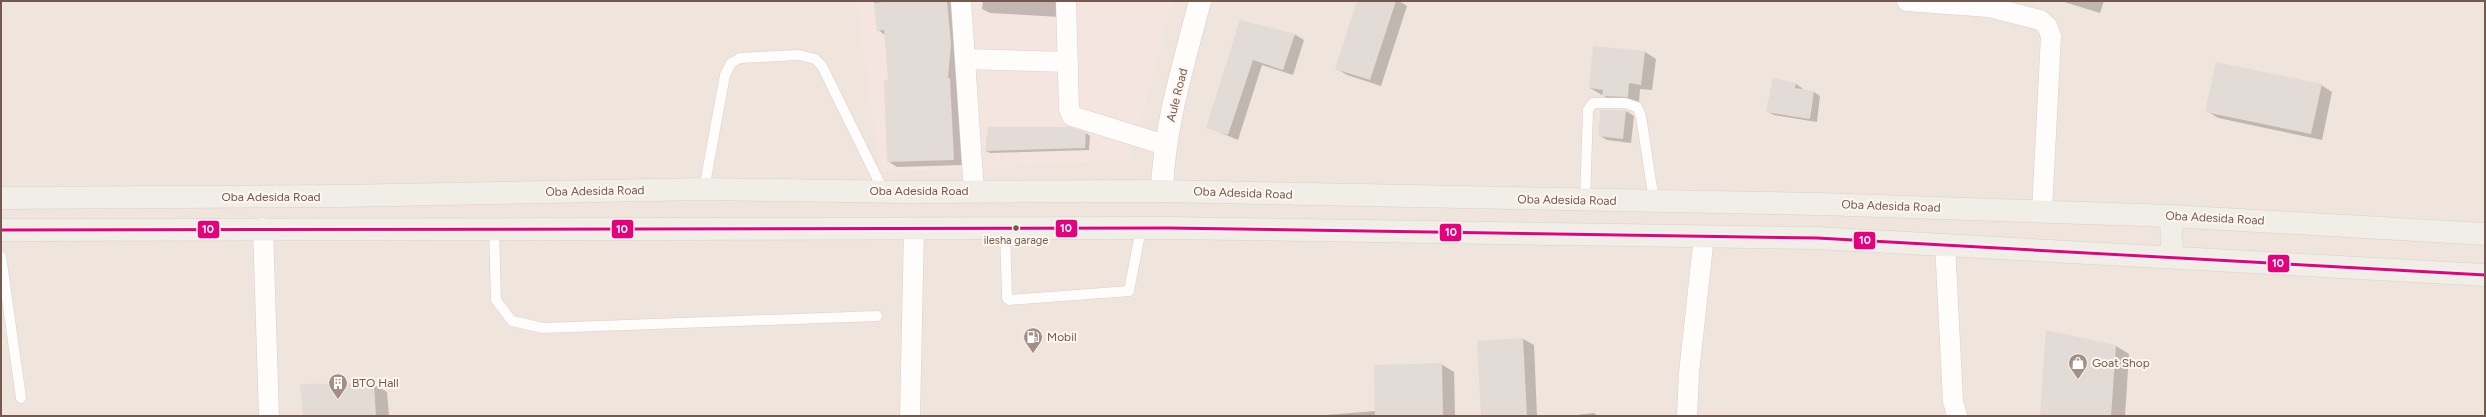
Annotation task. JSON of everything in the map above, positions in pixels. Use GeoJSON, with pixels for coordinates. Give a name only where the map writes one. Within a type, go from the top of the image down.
{"type":"FeatureCollection","features":[{"type":"Feature","properties":{"kind":"main road","name":"Oba Adesida Road"},"geometry":{"type":"LineString","coordinates":[[1,198],[342,196],[704,189],[884,192],[1162,191],[1828,204],[2171,216],[2485,234]]}},
{"type":"Feature","properties":{"kind":"main road"},"geometry":{"type":"LineString","coordinates":[[342,196],[342,231]]}},
{"type":"Feature","properties":{"kind":"main road"},"geometry":{"type":"LineString","coordinates":[[2171,216],[2172,256]]}},
{"type":"Feature","properties":{"kind":"main road"},"geometry":{"type":"LineString","coordinates":[[1,230],[263,228],[342,231],[1141,229],[1817,238],[2172,256],[2485,275]]}},
{"type":"Feature","properties":{"kind":"street"},"geometry":{"type":"LineString","coordinates":[[962,1],[974,192]]}},
{"type":"Feature","properties":{"kind":"street"},"geometry":{"type":"LineString","coordinates":[[1066,1],[1069,109],[1072,116],[1165,146]]}},
{"type":"Feature","properties":{"kind":"street","name":"Aule Road"},"geometry":{"type":"LineString","coordinates":[[1162,191],[1165,146],[1200,1]]}},
{"type":"Feature","properties":{"kind":"street"},"geometry":{"type":"LineString","coordinates":[[1907,1],[1989,7],[2040,20],[2047,26],[2051,36],[2042,211]]}},
{"type":"Feature","properties":{"kind":"street"},"geometry":{"type":"LineString","coordinates":[[965,59],[1068,62]]}},
{"type":"Feature","properties":{"kind":"street"},"geometry":{"type":"LineString","coordinates":[[263,228],[270,416]]}},
{"type":"Feature","properties":{"kind":"street"},"geometry":{"type":"LineString","coordinates":[[910,416],[914,229]]}},
{"type":"Feature","properties":{"kind":"street"},"geometry":{"type":"LineString","coordinates":[[1686,416],[1689,373],[1704,236]]}},
{"type":"Feature","properties":{"kind":"street"},"geometry":{"type":"LineString","coordinates":[[1945,244],[1953,402],[1958,416]]}},
{"type":"Feature","properties":{"kind":"lane"},"geometry":{"type":"LineString","coordinates":[[704,189],[725,75],[731,63],[740,58],[799,54],[815,59],[822,66],[884,192]]}},
{"type":"Feature","properties":{"kind":"lane"},"geometry":{"type":"LineString","coordinates":[[1585,200],[1586,118],[1588,110],[1593,103],[1625,103],[1637,107],[1641,116],[1654,201]]}},
{"type":"Feature","properties":{"kind":"lane"},"geometry":{"type":"LineString","coordinates":[[1005,229],[1007,298],[1009,300],[1129,291],[1141,229]]}},
{"type":"Feature","properties":{"kind":"lane"},"geometry":{"type":"LineString","coordinates":[[494,230],[496,300],[512,321],[543,328],[877,316]]}},
{"type":"Feature","properties":{"kind":"lane"},"geometry":{"type":"LineString","coordinates":[[1,256],[21,398]]}},
{"type":"Feature","properties":{"kind":"shaded area"},"geometry":{"type":"Polygon","coordinates":[[[1,1],[2485,1],[2485,416],[1,416],[1,1]]]}},
{"type":"Feature","properties":{"kind":"shaded area"},"geometry":{"type":"Polygon","coordinates":[[[857,1],[1173,1],[1130,160],[880,172],[857,1]]]}},
{"type":"Feature","properties":{"kind":"building"},"geometry":{"type":"Polygon","coordinates":[[[894,1],[947,1],[951,44],[948,78],[950,78],[954,160],[887,162],[884,81],[888,80],[884,30],[877,31],[874,3],[894,1]]]}},
{"type":"Feature","properties":{"kind":"building"},"geometry":{"type":"Polygon","coordinates":[[[1357,1],[1396,1],[1370,80],[1335,69],[1357,1]]]}},
{"type":"Feature","properties":{"kind":"building"},"geometry":{"type":"Polygon","coordinates":[[[1240,20],[1295,34],[1283,70],[1253,60],[1228,135],[1206,128],[1240,20]]]}},
{"type":"Feature","properties":{"kind":"building"},"geometry":{"type":"Polygon","coordinates":[[[1593,46],[1645,51],[1641,85],[1629,83],[1628,97],[1602,96],[1603,90],[1589,88],[1593,46]]]}},
{"type":"Feature","properties":{"kind":"building"},"geometry":{"type":"Polygon","coordinates":[[[2216,62],[2322,84],[2311,134],[2205,112],[2216,62]]]}},
{"type":"Feature","properties":{"kind":"building"},"geometry":{"type":"Polygon","coordinates":[[[1773,78],[1796,83],[1795,88],[1814,91],[1810,119],[1766,112],[1773,78]]]}},
{"type":"Feature","properties":{"kind":"building"},"geometry":{"type":"Polygon","coordinates":[[[1601,110],[1626,110],[1623,139],[1598,136],[1601,110]]]}},
{"type":"Feature","properties":{"kind":"building"},"geometry":{"type":"Polygon","coordinates":[[[988,127],[1070,127],[1086,132],[1085,148],[985,151],[988,127]]]}},
{"type":"Feature","properties":{"kind":"building","name":"Goat Shop"},"geometry":{"type":"Polygon","coordinates":[[[2046,330],[2116,345],[2111,416],[2040,416],[2046,330]]]}},
{"type":"Feature","properties":{"kind":"building"},"geometry":{"type":"Polygon","coordinates":[[[1523,338],[1527,416],[1481,416],[1477,341],[1523,338]]]}},
{"type":"Feature","properties":{"kind":"building"},"geometry":{"type":"Polygon","coordinates":[[[1442,363],[1443,416],[1375,416],[1374,365],[1442,363]]]}},
{"type":"Feature","properties":{"kind":"building","name":"BTO Hall"},"geometry":{"type":"Polygon","coordinates":[[[374,383],[376,416],[303,416],[300,384],[374,383]]]}},
{"type":"Feature","properties":{"kind":"transit line","name":"10"},"geometry":{"type":"LineString","coordinates":[[1,230],[1168,228],[1817,238],[2485,275]]}},
{"type":"Feature","properties":{"kind":"place","name":"ilesha garage"},"geometry":{"type":"Point","coordinates":[1016,228]}},
{"type":"Feature","properties":{"kind":"place","name":"Mobil"},"geometry":{"type":"Point","coordinates":[1033,354]}},
{"type":"Feature","properties":{"kind":"place","name":"Goat Shop"},"geometry":{"type":"Point","coordinates":[2078,380]}},
{"type":"Feature","properties":{"kind":"place","name":"BTO Hall"},"geometry":{"type":"Point","coordinates":[338,400]}}]}
